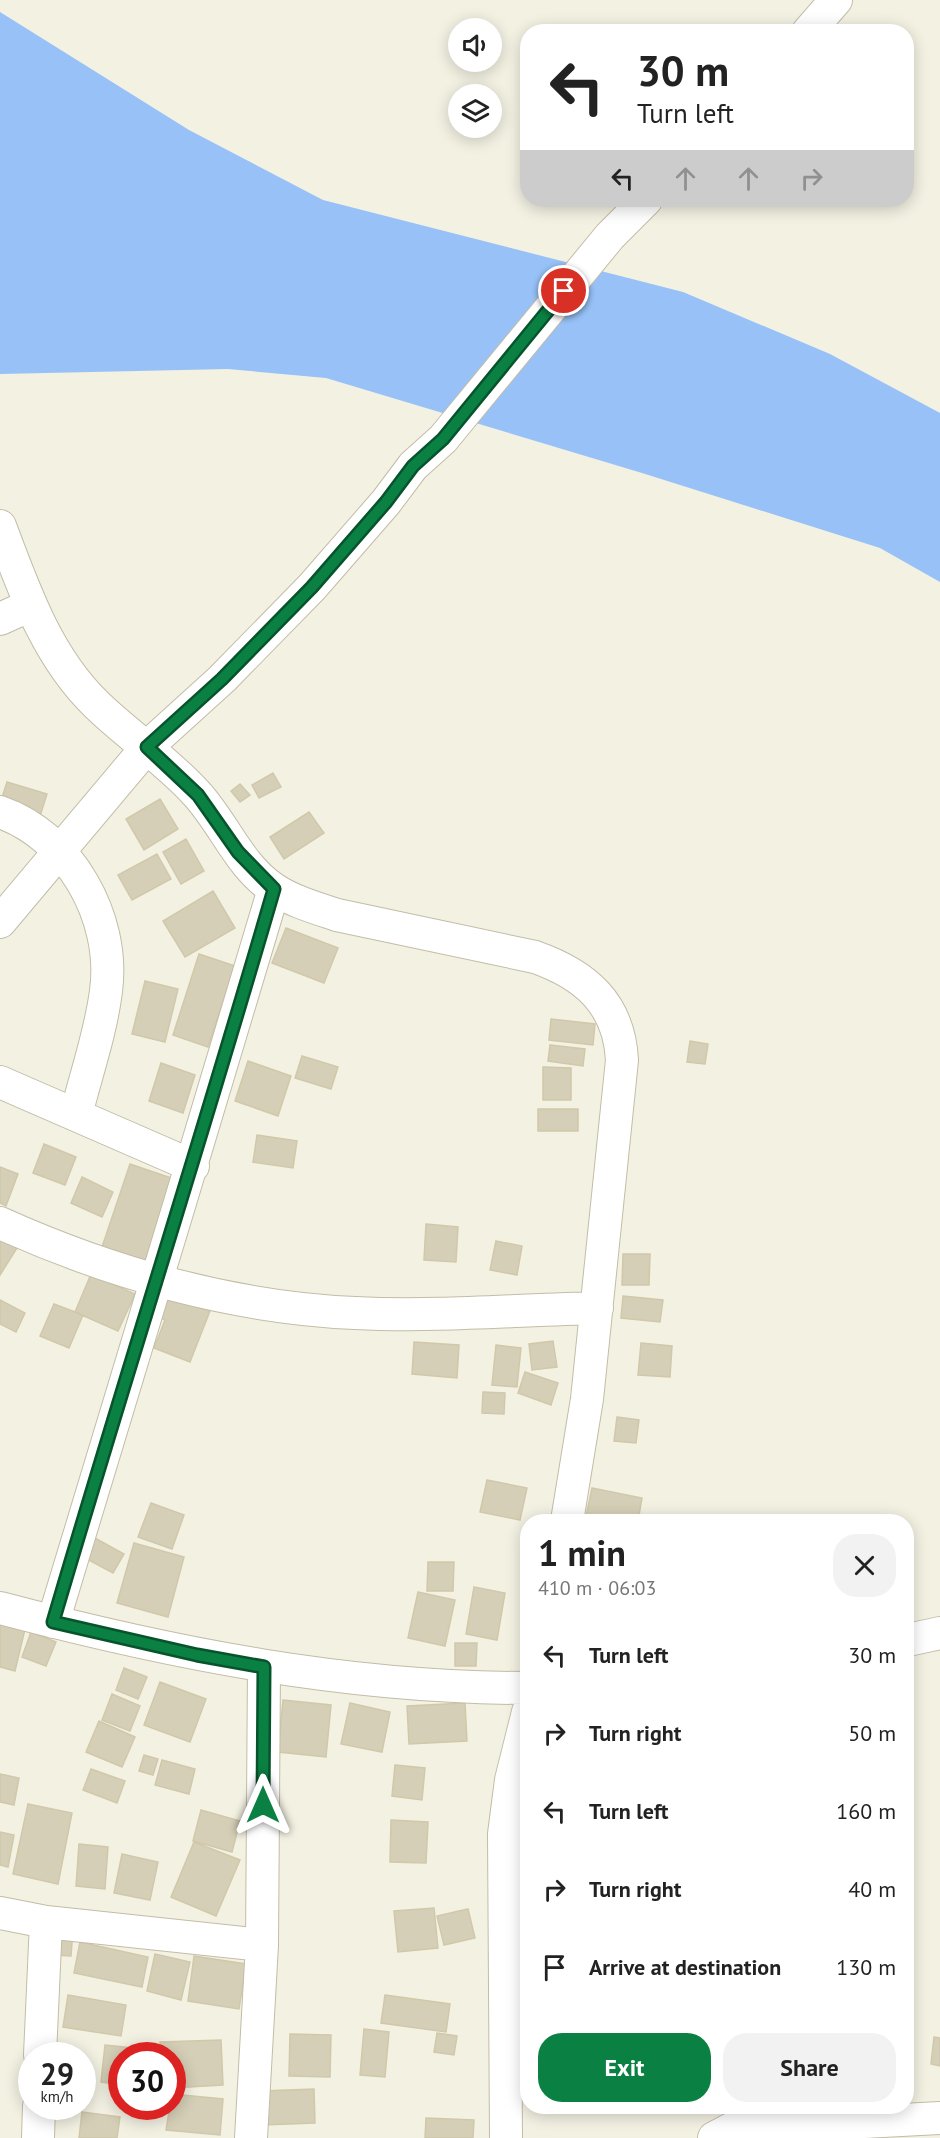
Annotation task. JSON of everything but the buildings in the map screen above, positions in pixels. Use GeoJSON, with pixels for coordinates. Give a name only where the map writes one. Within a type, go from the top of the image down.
{"type":"FeatureCollection","features":[{"type":"Feature","properties":{"kind":"street"},"geometry":{"type":"LineString","coordinates":[[815,24],[836,0]]}},
{"type":"Feature","properties":{"kind":"street"},"geometry":{"type":"LineString","coordinates":[[0,922],[147,747],[222,679],[312,587],[386,502],[413,466],[443,439],[610,236],[639,207]]}},
{"type":"Feature","properties":{"kind":"street"},"geometry":{"type":"LineString","coordinates":[[0,526],[31,605],[53,650],[72,678],[97,706],[147,747],[198,795],[238,852],[274,889],[309,906],[337,915],[535,957],[558,965],[599,997],[612,1015],[621,1036],[622,1060],[587,1399],[568,1514]]}},
{"type":"Feature","properties":{"kind":"street"},"geometry":{"type":"LineString","coordinates":[[0,619],[31,605]]}},
{"type":"Feature","properties":{"kind":"street"},"geometry":{"type":"LineString","coordinates":[[0,812],[38,830],[59,850],[78,875],[92,902],[101,927],[107,962],[106,990],[75,1115]]}},
{"type":"Feature","properties":{"kind":"street"},"geometry":{"type":"LineString","coordinates":[[53,1622],[155,1279],[193,1166],[274,889]]}},
{"type":"Feature","properties":{"kind":"street"},"geometry":{"type":"LineString","coordinates":[[0,1082],[193,1166]]}},
{"type":"Feature","properties":{"kind":"street"},"geometry":{"type":"LineString","coordinates":[[0,1223],[58,1248],[155,1279],[241,1300],[356,1313],[597,1308]]}},
{"type":"Feature","properties":{"kind":"street"},"geometry":{"type":"LineString","coordinates":[[0,1608],[197,1655],[264,1667],[331,1677],[402,1683],[520,1688]]}},
{"type":"Feature","properties":{"kind":"street"},"geometry":{"type":"LineString","coordinates":[[914,1639],[940,1633]]}},
{"type":"Feature","properties":{"kind":"street"},"geometry":{"type":"LineString","coordinates":[[251,2138],[262,1945],[264,1667]]}},
{"type":"Feature","properties":{"kind":"street"},"geometry":{"type":"LineString","coordinates":[[506,2138],[504,1834],[511,1780],[520,1744]]}},
{"type":"Feature","properties":{"kind":"street"},"geometry":{"type":"LineString","coordinates":[[0,1913],[46,1922],[262,1945]]}},
{"type":"Feature","properties":{"kind":"street"},"geometry":{"type":"LineString","coordinates":[[41,2042],[46,1922]]}},
{"type":"Feature","properties":{"kind":"street"},"geometry":{"type":"LineString","coordinates":[[714,2138],[731,2129],[940,2118]]}},
{"type":"Feature","properties":{"kind":"street"},"geometry":{"type":"LineString","coordinates":[[38,2138],[39,2120]]}},
{"type":"Feature","properties":{"kind":"water"},"geometry":{"type":"Polygon","coordinates":[[[0,12],[189,130],[323,200],[683,292],[830,354],[940,413],[940,582],[880,548],[642,473],[326,378],[228,369],[0,374],[0,12]]]}},
{"type":"Feature","properties":{"kind":"route"},"geometry":{"type":"LineString","coordinates":[[263,1805],[264,1667],[197,1655],[53,1622],[155,1279],[193,1166],[274,889],[238,852],[198,795],[175,770],[147,747],[222,679],[312,587],[386,502],[413,466],[443,439],[564,291]]}}]}
